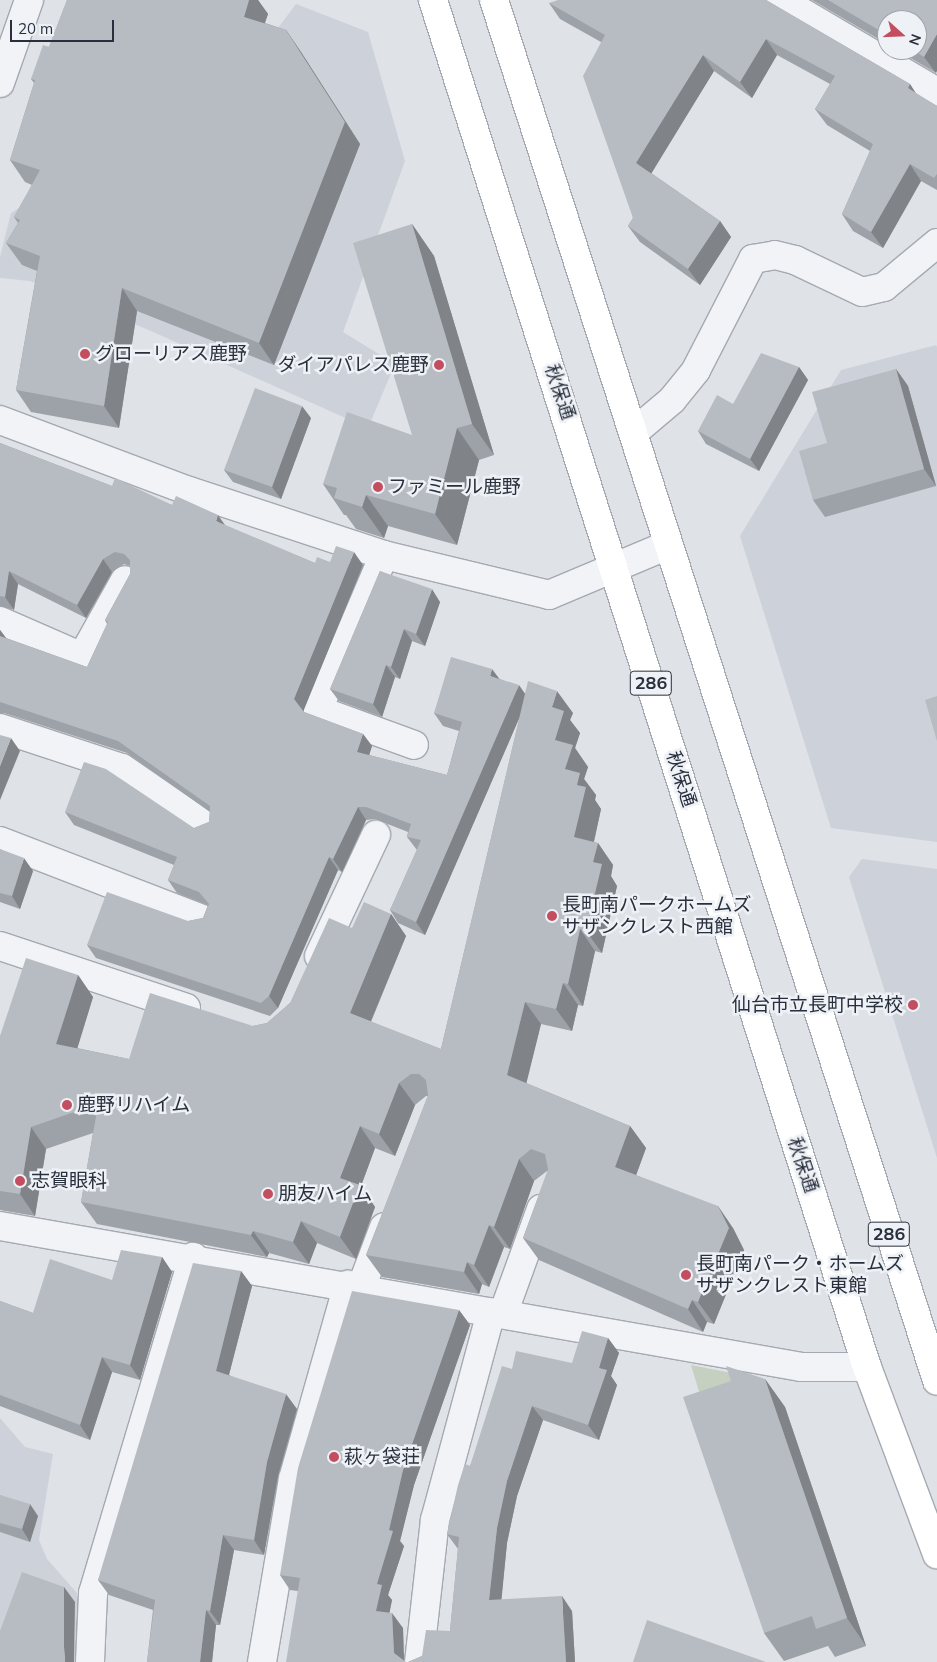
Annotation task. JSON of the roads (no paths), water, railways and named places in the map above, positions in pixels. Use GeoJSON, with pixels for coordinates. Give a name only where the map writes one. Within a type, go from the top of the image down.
{"type":"FeatureCollection","features":[{"type":"Feature","properties":{"kind":"highway","name":"秋保通"},"geometry":{"type":"LineString","coordinates":[[433,0],[614,565],[867,1367],[937,1554]]}},
{"type":"Feature","properties":{"kind":"highway","name":"286"},"geometry":{"type":"LineString","coordinates":[[494,0],[937,1381]]}},
{"type":"Feature","properties":{"kind":"street"},"geometry":{"type":"LineString","coordinates":[[0,83],[29,0]]}},
{"type":"Feature","properties":{"kind":"street"},"geometry":{"type":"LineString","coordinates":[[781,0],[937,92]]}},
{"type":"Feature","properties":{"kind":"street"},"geometry":{"type":"LineString","coordinates":[[633,433],[672,400],[696,370],[753,260],[774,255],[795,260],[862,292],[884,287],[937,243]]}},
{"type":"Feature","properties":{"kind":"street"},"geometry":{"type":"LineString","coordinates":[[0,420],[189,491],[384,555],[549,595],[614,565],[668,545]]}},
{"type":"Feature","properties":{"kind":"street"},"geometry":{"type":"LineString","coordinates":[[384,555],[318,710],[414,745]]}},
{"type":"Feature","properties":{"kind":"street"},"geometry":{"type":"LineString","coordinates":[[0,621],[82,657],[125,580]]}},
{"type":"Feature","properties":{"kind":"street"},"geometry":{"type":"LineString","coordinates":[[0,728],[122,768],[205,825]]}},
{"type":"Feature","properties":{"kind":"street"},"geometry":{"type":"LineString","coordinates":[[307,983],[376,835]]}},
{"type":"Feature","properties":{"kind":"street"},"geometry":{"type":"LineString","coordinates":[[0,841],[202,919]]}},
{"type":"Feature","properties":{"kind":"street"},"geometry":{"type":"LineString","coordinates":[[0,946],[215,1018]]}},
{"type":"Feature","properties":{"kind":"street"},"geometry":{"type":"LineString","coordinates":[[420,1662],[436,1520],[497,1313],[549,1186]]}},
{"type":"Feature","properties":{"kind":"street"},"geometry":{"type":"LineString","coordinates":[[262,1662],[293,1479],[354,1287],[393,1204]]}},
{"type":"Feature","properties":{"kind":"street"},"geometry":{"type":"LineString","coordinates":[[0,1226],[193,1257],[801,1367],[867,1367]]}},
{"type":"Feature","properties":{"kind":"street"},"geometry":{"type":"LineString","coordinates":[[90,1662],[93,1593],[193,1257]]}},
{"type":"Feature","properties":{"kind":"place","name":"グローリアス鹿野"},"geometry":{"type":"Point","coordinates":[85,354]}},
{"type":"Feature","properties":{"kind":"place","name":"ダイアパレス鹿野"},"geometry":{"type":"Point","coordinates":[439,365]}},
{"type":"Feature","properties":{"kind":"place","name":"ファミール鹿野"},"geometry":{"type":"Point","coordinates":[378,487]}},
{"type":"Feature","properties":{"kind":"place","name":"長町南パークホームズ サザンクレスト西館"},"geometry":{"type":"Point","coordinates":[552,916]}},
{"type":"Feature","properties":{"kind":"place","name":"仙台市立長町中学校"},"geometry":{"type":"Point","coordinates":[913,1005]}},
{"type":"Feature","properties":{"kind":"place","name":"鹿野リハイム"},"geometry":{"type":"Point","coordinates":[67,1105]}},
{"type":"Feature","properties":{"kind":"place","name":"志賀眼科"},"geometry":{"type":"Point","coordinates":[20,1181]}},
{"type":"Feature","properties":{"kind":"place","name":"朋友ハイム"},"geometry":{"type":"Point","coordinates":[268,1194]}},
{"type":"Feature","properties":{"kind":"place","name":"長町南パーク・ホームズ サザンクレスト東館"},"geometry":{"type":"Point","coordinates":[686,1275]}},
{"type":"Feature","properties":{"kind":"place","name":"萩ヶ袋荘"},"geometry":{"type":"Point","coordinates":[334,1457]}}]}
